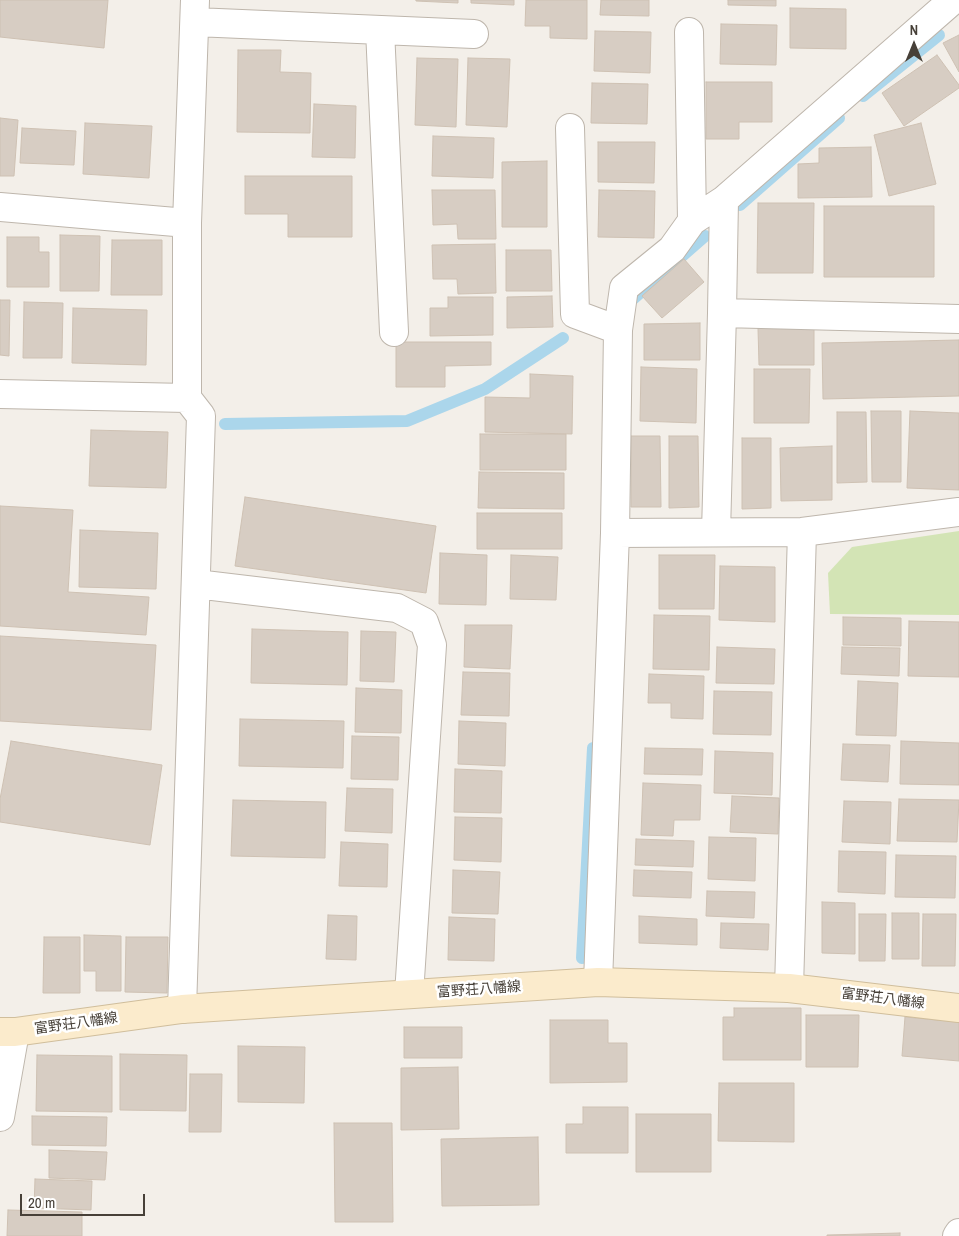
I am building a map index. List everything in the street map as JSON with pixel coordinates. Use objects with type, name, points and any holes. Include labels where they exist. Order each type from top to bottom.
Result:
[{"type":"main road","name":"富野荘八幡線","points":[[7,1032],[182,1009],[598,982],[789,988],[959,1008]]},
{"type":"street","points":[[598,982],[615,533],[618,330],[624,288],[672,249],[692,221],[724,200],[953,0]]},
{"type":"street","points":[[182,1009],[201,416],[187,398],[187,223],[195,11],[380,30],[474,34]]},
{"type":"street","points":[[380,30],[394,332]]},
{"type":"street","points":[[689,32],[692,221]]},
{"type":"street","points":[[570,128],[575,314],[618,330]]},
{"type":"street","points":[[716,532],[724,200]]},
{"type":"street","points":[[0,207],[187,223]]},
{"type":"street","points":[[722,313],[959,319]]},
{"type":"street","points":[[0,394],[187,398]]},
{"type":"street","points":[[615,533],[802,532],[959,512]]},
{"type":"street","points":[[789,988],[802,532]]},
{"type":"street","points":[[196,584],[397,608],[424,622],[432,645],[409,994]]},
{"type":"street","points":[[0,1117],[7,1032]]},
{"type":"street","points":[[957,1236],[959,1232]]},
{"type":"green space","points":[[959,531],[959,615],[830,614],[828,573],[852,547]]},
{"type":"building","points":[[0,0],[108,0],[104,48],[0,37]]},
{"type":"building","points":[[458,0],[458,3],[416,1]]},
{"type":"building","points":[[471,0],[514,0],[514,5],[471,3]]},
{"type":"building","points":[[526,0],[587,0],[587,39],[550,38],[550,26],[525,26]]},
{"type":"building","points":[[601,0],[649,0],[649,16],[600,15]]},
{"type":"building","points":[[728,0],[776,0],[776,6],[728,5]]},
{"type":"building","points":[[790,8],[846,9],[846,49],[790,48]]},
{"type":"building","points":[[721,24],[777,25],[776,65],[720,64]]},
{"type":"building","points":[[595,31],[651,32],[650,73],[594,71]]},
{"type":"building","points":[[959,35],[959,72],[943,43]]},
{"type":"building","points":[[238,50],[281,50],[280,72],[311,73],[310,133],[237,132]]},
{"type":"building","points":[[937,55],[959,85],[959,88],[904,126],[882,93]]},
{"type":"building","points":[[417,58],[458,59],[456,127],[415,125]]},
{"type":"building","points":[[468,58],[510,59],[507,127],[466,125]]},
{"type":"building","points":[[706,82],[772,82],[772,122],[739,122],[739,139],[706,139]]},
{"type":"building","points":[[592,83],[648,84],[647,124],[591,123]]},
{"type":"building","points":[[314,104],[356,106],[355,158],[312,157]]},
{"type":"building","points":[[0,118],[18,120],[14,176],[0,176]]},
{"type":"building","points":[[85,123],[152,126],[149,178],[83,174]]},
{"type":"building","points":[[921,123],[936,184],[889,196],[874,135]]},
{"type":"building","points":[[22,128],[76,131],[74,165],[20,163]]},
{"type":"building","points":[[433,136],[494,138],[493,178],[432,176]]},
{"type":"building","points":[[598,142],[655,142],[654,183],[598,182]]},
{"type":"building","points":[[871,147],[872,197],[798,198],[798,164],[819,163],[819,148]]},
{"type":"building","points":[[547,161],[547,227],[502,227],[502,162]]},
{"type":"building","points":[[245,176],[352,176],[352,237],[288,237],[288,214],[245,214]]},
{"type":"building","points":[[432,190],[495,190],[496,239],[458,239],[457,224],[433,225]]},
{"type":"building","points":[[599,190],[655,191],[654,238],[598,237]]},
{"type":"building","points":[[758,203],[814,203],[813,273],[757,273]]},
{"type":"building","points":[[824,206],[934,206],[934,277],[824,277]]},
{"type":"building","points":[[60,235],[100,236],[99,291],[60,291]]},
{"type":"building","points":[[7,237],[39,237],[39,252],[49,252],[49,287],[7,287]]},
{"type":"building","points":[[112,240],[162,240],[162,295],[111,295]]},
{"type":"building","points":[[495,244],[496,293],[458,294],[457,279],[433,279],[432,245]]},
{"type":"building","points":[[506,250],[551,250],[552,291],[506,291]]},
{"type":"building","points":[[684,259],[704,282],[662,318],[642,296]]},
{"type":"building","points":[[552,296],[553,327],[507,328],[507,297]]},
{"type":"building","points":[[448,297],[493,297],[493,335],[430,336],[430,308],[448,308]]},
{"type":"building","points":[[0,300],[10,300],[9,356],[0,355]]},
{"type":"building","points":[[24,302],[63,303],[62,358],[23,358]]},
{"type":"building","points":[[73,308],[147,310],[146,365],[72,363]]},
{"type":"building","points":[[700,323],[700,360],[644,360],[644,324]]},
{"type":"building","points":[[758,328],[814,328],[814,365],[759,365]]},
{"type":"building","points":[[959,340],[959,396],[823,399],[822,343]]},
{"type":"building","points":[[396,342],[491,342],[491,365],[445,366],[445,387],[396,387]]},
{"type":"building","points":[[641,367],[697,369],[696,423],[640,421]]},
{"type":"building","points":[[754,369],[810,369],[809,423],[754,423]]},
{"type":"building","points":[[530,374],[573,376],[572,434],[485,432],[485,397],[530,398]]},
{"type":"building","points":[[871,411],[901,411],[901,482],[872,482]]},
{"type":"building","points":[[910,411],[959,413],[959,490],[907,488]]},
{"type":"building","points":[[837,412],[866,412],[867,482],[837,483]]},
{"type":"building","points":[[91,430],[168,432],[166,488],[89,486]]},
{"type":"building","points":[[480,434],[566,434],[566,470],[480,470]]},
{"type":"building","points":[[631,436],[660,436],[661,507],[631,507]]},
{"type":"building","points":[[669,436],[698,436],[699,507],[669,508]]},
{"type":"building","points":[[742,438],[771,438],[771,508],[742,509]]},
{"type":"building","points":[[832,446],[832,500],[781,501],[780,448]]},
{"type":"building","points":[[479,472],[564,473],[564,509],[478,508]]},
{"type":"building","points":[[245,497],[436,526],[426,593],[235,566]]},
{"type":"building","points":[[0,506],[73,510],[68,592],[149,597],[146,635],[0,626]]},
{"type":"building","points":[[477,513],[562,513],[562,549],[477,549]]},
{"type":"building","points":[[80,530],[158,533],[156,589],[79,587]]},
{"type":"building","points":[[440,553],[487,555],[486,605],[439,604]]},
{"type":"building","points":[[511,555],[558,557],[556,600],[510,599]]},
{"type":"building","points":[[659,555],[715,555],[714,609],[659,609]]},
{"type":"building","points":[[720,566],[775,567],[775,622],[719,620]]},
{"type":"building","points":[[654,615],[710,616],[709,670],[653,669]]},
{"type":"building","points":[[843,617],[901,618],[901,646],[843,645]]},
{"type":"building","points":[[909,621],[959,622],[959,677],[908,676]]},
{"type":"building","points":[[465,625],[512,625],[510,669],[464,667]]},
{"type":"building","points":[[252,629],[348,632],[347,685],[251,683]]},
{"type":"building","points":[[361,631],[396,632],[394,682],[360,681]]},
{"type":"building","points":[[0,636],[156,645],[151,730],[0,721]]},
{"type":"building","points":[[717,647],[775,649],[774,684],[716,683]]},
{"type":"building","points":[[842,647],[900,648],[899,676],[841,674]]},
{"type":"building","points":[[463,672],[510,673],[509,716],[461,715]]},
{"type":"building","points":[[649,674],[704,676],[703,719],[671,718],[671,703],[648,703]]},
{"type":"building","points":[[858,681],[898,683],[896,736],[856,735]]},
{"type":"building","points":[[356,688],[402,690],[401,733],[355,732]]},
{"type":"building","points":[[714,691],[772,692],[771,735],[713,734]]},
{"type":"building","points":[[240,719],[344,721],[343,768],[239,766]]},
{"type":"building","points":[[459,721],[506,723],[505,766],[458,764]]},
{"type":"building","points":[[352,736],[399,737],[398,780],[351,779]]},
{"type":"building","points":[[11,741],[162,765],[150,845],[0,822],[0,799]]},
{"type":"building","points":[[901,741],[959,743],[959,785],[900,784]]},
{"type":"building","points":[[843,744],[890,745],[888,782],[841,780]]},
{"type":"building","points":[[645,748],[703,749],[702,775],[644,774]]},
{"type":"building","points":[[715,751],[773,753],[772,795],[714,793]]},
{"type":"building","points":[[455,769],[502,771],[501,813],[454,812]]},
{"type":"building","points":[[643,783],[701,785],[700,820],[674,820],[673,836],[641,835]]},
{"type":"building","points":[[347,788],[393,789],[392,833],[345,831]]},
{"type":"building","points":[[732,796],[779,798],[778,834],[730,832]]},
{"type":"building","points":[[899,799],[959,800],[957,842],[897,841]]},
{"type":"building","points":[[233,800],[326,802],[325,858],[231,856]]},
{"type":"building","points":[[844,801],[891,802],[890,844],[842,842]]},
{"type":"building","points":[[455,817],[502,818],[501,862],[454,860]]},
{"type":"building","points":[[709,837],[756,838],[755,881],[708,879]]},
{"type":"building","points":[[636,839],[694,841],[693,867],[635,865]]},
{"type":"building","points":[[341,842],[388,844],[387,887],[339,886]]},
{"type":"building","points":[[839,851],[886,852],[885,894],[838,892]]},
{"type":"building","points":[[896,855],[956,856],[955,898],[895,897]]},
{"type":"building","points":[[453,870],[500,872],[498,914],[452,913]]},
{"type":"building","points":[[634,870],[692,872],[691,898],[633,896]]},
{"type":"building","points":[[707,891],[755,892],[754,918],[706,916]]},
{"type":"building","points":[[822,902],[855,903],[855,954],[822,953]]},
{"type":"building","points":[[892,913],[919,913],[919,959],[892,959]]},
{"type":"building","points":[[859,914],[886,914],[885,961],[859,961]]},
{"type":"building","points":[[923,914],[956,914],[955,966],[922,966]]},
{"type":"building","points":[[328,915],[357,916],[356,960],[326,959]]},
{"type":"building","points":[[639,916],[697,919],[697,945],[639,943]]},
{"type":"building","points":[[449,917],[495,919],[494,961],[448,960]]},
{"type":"building","points":[[721,923],[769,924],[768,950],[720,948]]},
{"type":"building","points":[[84,935],[121,936],[121,991],[96,991],[96,971],[84,971]]},
{"type":"building","points":[[44,937],[80,937],[80,993],[43,993]]},
{"type":"building","points":[[126,937],[168,937],[167,993],[125,992]]},
{"type":"building","points":[[734,1008],[801,1008],[801,1060],[723,1060],[723,1017],[734,1017]]},
{"type":"building","points":[[806,1015],[859,1015],[858,1067],[806,1067]]},
{"type":"building","points":[[905,1017],[959,1022],[959,1061],[902,1056]]},
{"type":"building","points":[[550,1020],[608,1020],[608,1043],[627,1043],[627,1082],[550,1083]]},
{"type":"building","points":[[404,1027],[462,1027],[462,1058],[404,1058]]},
{"type":"building","points":[[238,1046],[305,1047],[304,1103],[238,1102]]},
{"type":"building","points":[[120,1054],[187,1055],[186,1111],[120,1110]]},
{"type":"building","points":[[37,1055],[112,1056],[112,1112],[36,1111]]},
{"type":"building","points":[[458,1067],[459,1129],[401,1130],[401,1068]]},
{"type":"building","points":[[190,1074],[222,1074],[221,1132],[189,1132]]},
{"type":"building","points":[[719,1083],[794,1083],[794,1142],[718,1141]]},
{"type":"building","points":[[583,1107],[628,1107],[628,1153],[566,1153],[566,1124],[583,1124]]},
{"type":"building","points":[[636,1114],[711,1114],[711,1172],[636,1172]]},
{"type":"building","points":[[32,1116],[107,1117],[106,1146],[32,1145]]},
{"type":"building","points":[[334,1123],[392,1123],[393,1222],[335,1222]]},
{"type":"building","points":[[538,1137],[539,1205],[442,1206],[441,1139]]},
{"type":"building","points":[[49,1150],[107,1152],[105,1180],[49,1178]]},
{"type":"building","points":[[35,1179],[92,1181],[91,1210],[34,1208]]},
{"type":"building","points":[[8,1210],[82,1212],[82,1236],[7,1236]]},
{"type":"building","points":[[900,1233],[900,1236],[827,1236],[827,1235]]},
{"type":"waterway","points":[[863,96],[939,35]]},
{"type":"waterway","points":[[740,205],[839,118]]},
{"type":"waterway","points":[[633,299],[705,236]]},
{"type":"waterway","points":[[225,424],[407,421],[485,389],[563,338]]},
{"type":"waterway","points":[[582,958],[593,748]]}]
